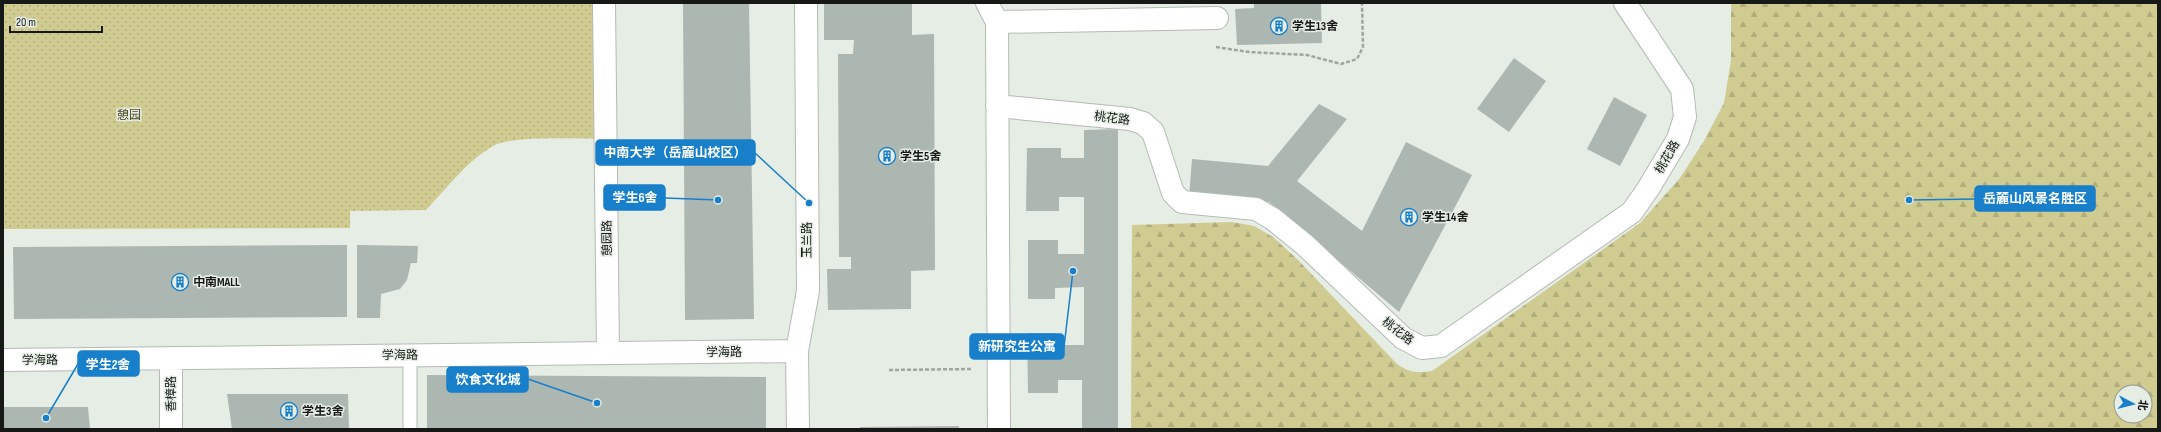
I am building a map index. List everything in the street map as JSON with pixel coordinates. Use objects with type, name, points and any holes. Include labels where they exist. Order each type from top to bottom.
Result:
[{"type":"street","name":"憩园路","points":[[604,3],[608,352]]},
{"type":"street","name":"玉兰路","points":[[798,429],[797,351],[808,291],[806,3]]},
{"type":"street","name":"桃花路","points":[[997,106],[1130,119],[1143,123],[1153,132],[1173,193],[1182,202],[1256,209],[1273,219],[1305,245],[1403,338],[1422,348],[1441,346],[1632,212],[1648,190],[1678,139],[1684,117],[1682,89],[1625,3]]},
{"type":"street","points":[[999,429],[997,106],[992,12],[1187,19],[1217,18]]},
{"type":"street","name":"学海路","points":[[3,360],[797,351]]},
{"type":"street","name":"香樟路","points":[[171,358],[171,429]]},
{"type":"lane","points":[[410,355],[410,429]]},
{"type":"path","points":[[1187,19],[1213,46],[1249,52],[1307,56],[1341,64],[1357,59],[1363,47],[1362,3]]},
{"type":"path","points":[[889,370],[999,369]]},
{"type":"green space","name":"憩园","points":[[3,3],[604,3],[605,139],[530,139],[515,140],[493,146],[475,159],[458,175],[426,210],[350,211],[350,228],[3,229]]},
{"type":"green space","points":[[1731,3],[2158,3],[2158,429],[1131,429],[1132,225],[1232,222],[1254,226],[1273,237],[1297,259],[1397,364],[1414,372],[1432,371],[1640,223],[1680,178],[1704,141],[1724,103],[1731,60]]},
{"type":"building","points":[[683,3],[749,3],[754,319],[685,320]]},
{"type":"building","name":"学生5舍","points":[[824,3],[912,3],[912,35],[934,34],[935,270],[911,271],[911,309],[828,310],[827,269],[851,269],[851,257],[839,257],[838,54],[853,54],[854,40],[824,40]]},
{"type":"building","name":"学生13舍","points":[[1254,3],[1321,3],[1322,43],[1237,45],[1235,9],[1254,8]]},
{"type":"building","points":[[1514,58],[1546,81],[1509,132],[1477,109]]},
{"type":"building","points":[[1614,97],[1647,115],[1620,166],[1587,149]]},
{"type":"building","name":"学生14舍","points":[[1319,104],[1347,119],[1297,181],[1362,231],[1406,142],[1472,175],[1399,312],[1269,202],[1189,197],[1192,159],[1268,166]]},
{"type":"building","points":[[1118,129],[1118,429],[1082,429],[1082,380],[1058,380],[1058,393],[1028,393],[1027,333],[1056,333],[1056,345],[1084,345],[1084,287],[1055,288],[1055,299],[1028,299],[1028,240],[1058,240],[1058,254],[1084,254],[1084,197],[1059,197],[1059,211],[1026,211],[1027,148],[1061,148],[1061,158],[1084,158],[1084,130]]},
{"type":"building","name":"中南MALL","points":[[347,245],[347,317],[14,319],[13,247]]},
{"type":"building","points":[[357,245],[418,246],[417,263],[411,263],[407,280],[400,289],[381,294],[380,318],[357,318]]},
{"type":"building","points":[[427,375],[766,377],[766,429],[427,429]]},
{"type":"building","name":"学生3舍","points":[[227,394],[348,394],[349,429],[232,429]]},
{"type":"building","points":[[3,407],[88,407],[90,429],[3,429]]},
{"type":"building","points":[[959,426],[959,429],[860,429],[860,427]]},
{"type":"place","name":"学生13舍","points":[[1279,26]]},
{"type":"place","name":"学生5舍","points":[[887,156]]},
{"type":"place","name":"学生6舍","points":[[718,200]]},
{"type":"place","name":"岳麓山风景名胜区","points":[[1909,200]]},
{"type":"place","name":"中南大学（岳麓山校区）","points":[[809,203]]},
{"type":"place","name":"学生14舍","points":[[1409,217]]},
{"type":"place","name":"新研究生公寓","points":[[1073,271]]},
{"type":"place","name":"中南MALL","points":[[180,282]]},
{"type":"place","name":"饮食文化城","points":[[597,403]]},
{"type":"place","name":"学生3舍","points":[[289,411]]},
{"type":"place","name":"学生2舍","points":[[46,418]]}]
